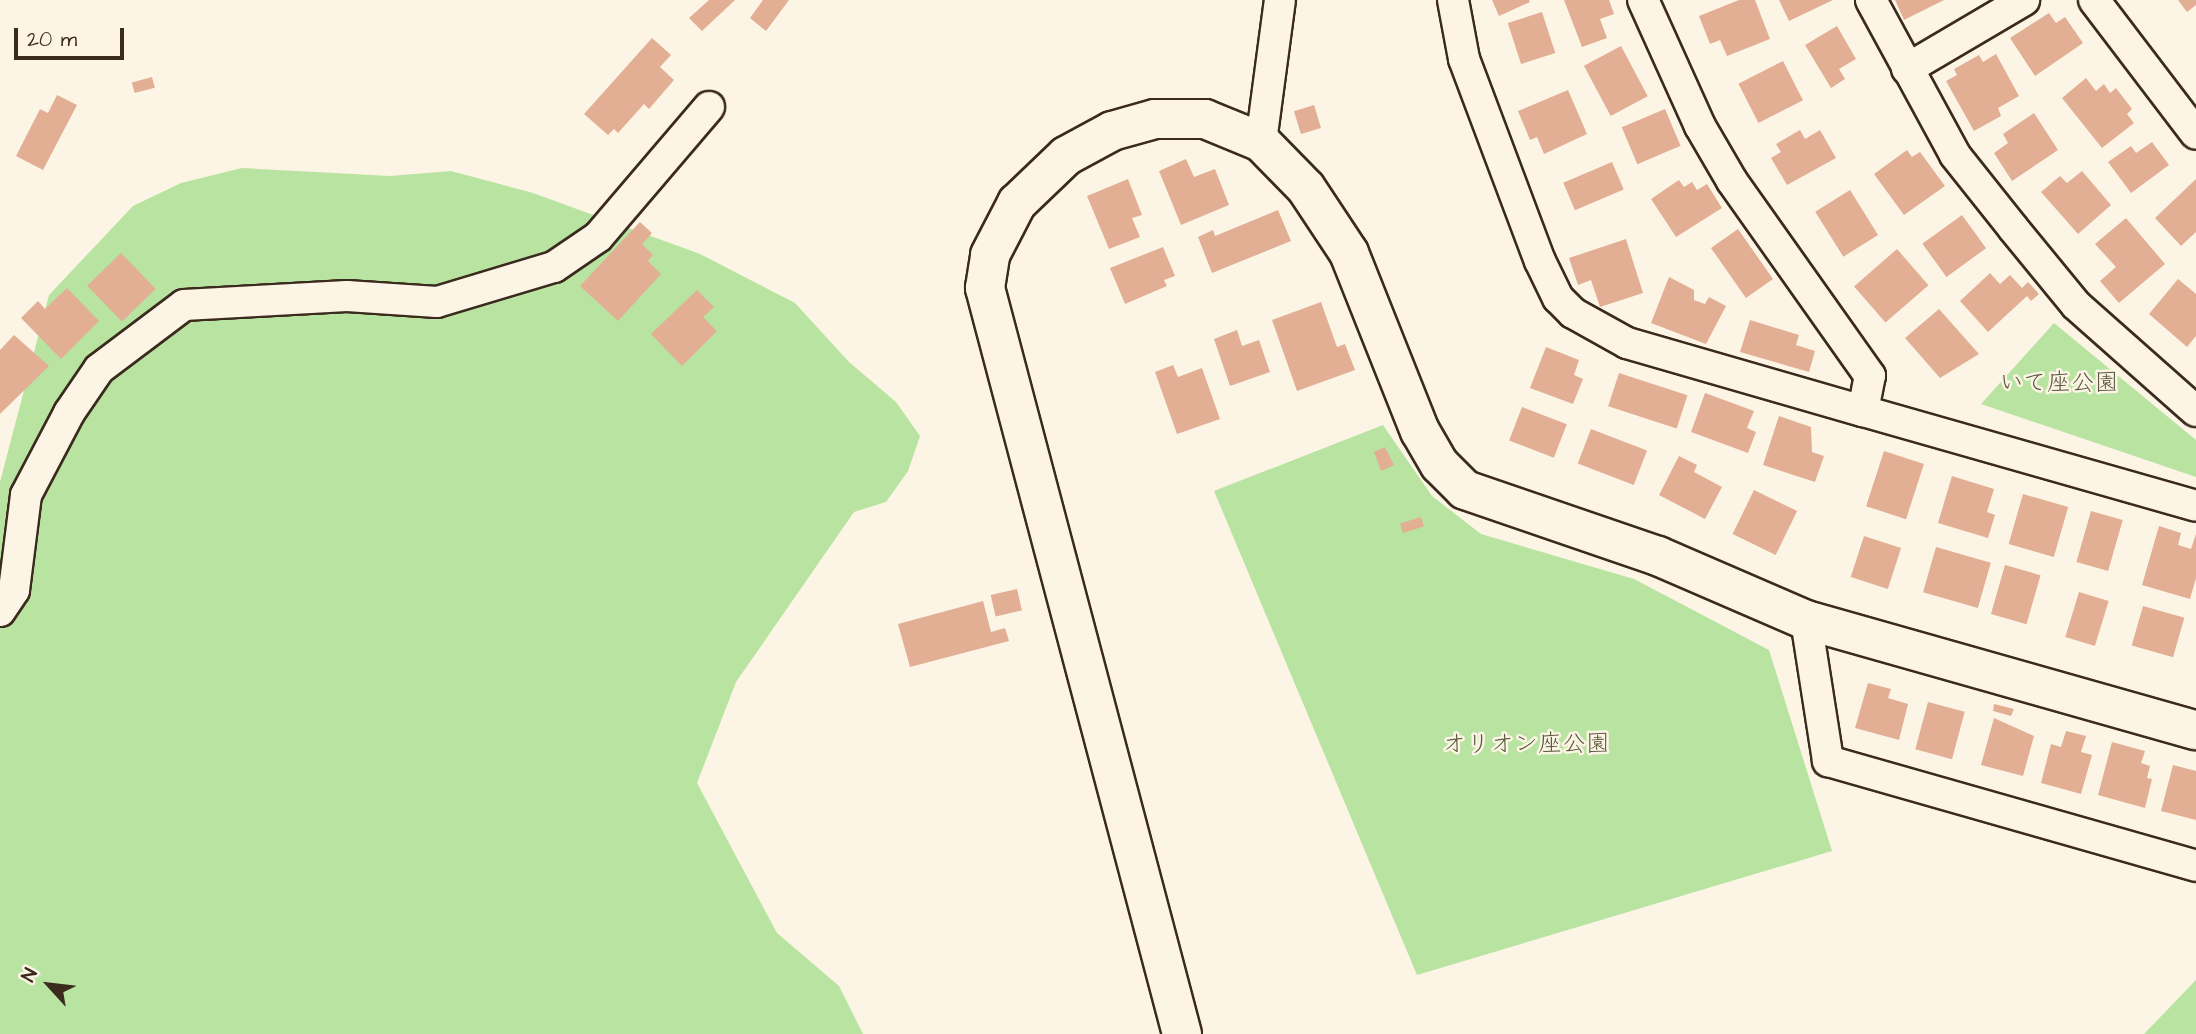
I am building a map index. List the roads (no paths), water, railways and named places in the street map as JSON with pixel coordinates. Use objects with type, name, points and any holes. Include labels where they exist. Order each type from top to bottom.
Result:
[{"type":"street","points":[[1261,142],[1280,0]]},
{"type":"street","points":[[1453,0],[1464,59],[1536,249],[1558,298],[1573,313],[1627,343],[2196,506]]},
{"type":"street","points":[[1643,0],[1700,126],[1732,181],[1870,376],[1863,411]]},
{"type":"street","points":[[1871,0],[1955,155],[2077,305],[2196,411]]},
{"type":"street","points":[[1907,69],[2024,0]]},
{"type":"street","points":[[2094,0],[2196,134]]},
{"type":"street","points":[[0,611],[14,590],[26,495],[69,414],[99,369],[184,305],[347,296],[437,302],[554,267],[598,237],[709,107]]},
{"type":"street","points":[[1182,1034],[985,288],[990,255],[1017,204],[1066,156],[1112,131],[1155,119],[1205,120],[1261,142],[1306,188],[1349,253],[1420,431],[1440,465],[1465,490],[1658,556],[1806,620],[2196,730]]},
{"type":"street","points":[[1806,620],[1828,761],[2196,866]]},
{"type":"park label","name":"いて座公園","points":[[2059,384]]},
{"type":"park label","name":"オリオン座公園","points":[[1526,745]]}]
